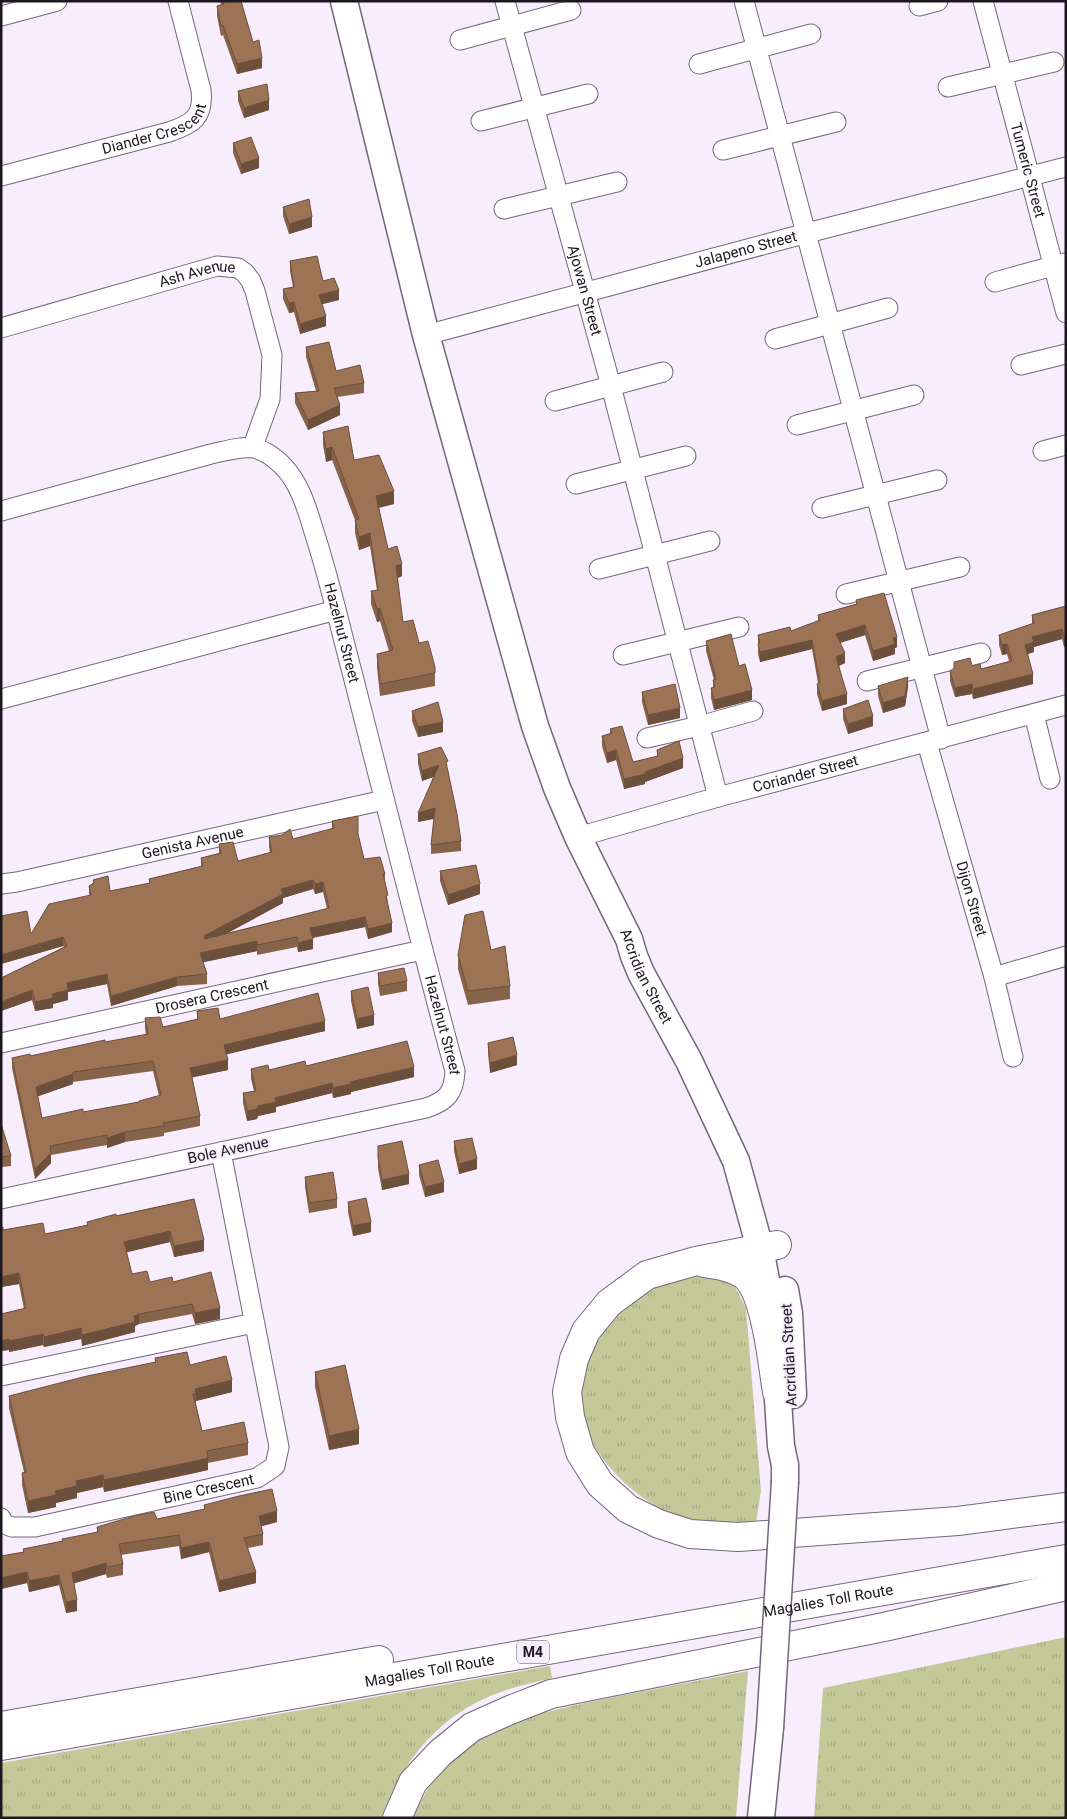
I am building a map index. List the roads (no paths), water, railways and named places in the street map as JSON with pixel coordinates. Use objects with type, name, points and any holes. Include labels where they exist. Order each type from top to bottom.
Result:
[{"type":"highway","points":[[769,1247],[696,1261],[647,1275],[609,1303],[586,1331],[574,1358],[567,1392],[570,1417],[580,1452],[600,1484],[628,1509],[659,1524],[690,1534],[738,1537],[958,1521],[1066,1507]]},
{"type":"highway","points":[[696,1261],[729,1268],[744,1275],[755,1288],[762,1304],[777,1392]]},
{"type":"highway","name":"Magalies Toll Route","points":[[1,1726],[1066,1542]]},
{"type":"highway","name":"Magalies Toll Route","points":[[1,1746],[1066,1559]]},
{"type":"highway","points":[[397,1818],[413,1782],[440,1753],[472,1727],[552,1694],[884,1627],[1066,1586]]},
{"type":"street","points":[[1,16],[57,1]]},
{"type":"street","name":"Diander Crescent","points":[[1,176],[169,132],[186,126],[195,118],[200,112],[202,102],[201,90],[178,1]]},
{"type":"street","name":"Arcridian Street","points":[[344,1],[426,335],[535,726],[557,788],[578,837],[629,939],[642,973],[690,1061],[736,1161],[769,1247],[789,1313],[793,1422],[790,1455],[785,1473]]},
{"type":"street","name":"Ajowan Street","points":[[505,1],[611,386],[718,797]]},
{"type":"street","name":"Dijon Street","points":[[744,1],[922,667],[934,741],[1013,1057]]},
{"type":"street","points":[[919,6],[938,1]]},
{"type":"street","name":"Tumeric Street","points":[[983,1],[1030,176],[1060,264],[1066,313]]},
{"type":"street","points":[[460,40],[571,10]]},
{"type":"street","points":[[699,64],[811,34]]},
{"type":"street","points":[[948,87],[1054,62]]},
{"type":"street","points":[[482,121],[588,94]]},
{"type":"street","points":[[723,150],[836,122]]},
{"type":"street","name":"Jalapeno Street","points":[[426,335],[1066,166]]},
{"type":"street","points":[[504,209],[617,182]]},
{"type":"street","points":[[995,282],[1060,264]]},
{"type":"street","name":"Ash Avenue","points":[[1,328],[216,266],[238,268],[245,273],[255,291],[272,355],[270,399],[253,446]]},
{"type":"street","points":[[775,339],[888,308]]},
{"type":"street","points":[[1021,366],[1066,354]]},
{"type":"street","points":[[555,401],[663,372]]},
{"type":"street","points":[[797,425],[914,395]]},
{"type":"street","points":[[1043,451],[1066,445]]},
{"type":"street","points":[[1,512],[211,454],[253,446]]},
{"type":"street","name":"Hazelnut Street","points":[[253,446],[272,457],[284,467],[305,501],[324,564],[422,950],[455,1071],[451,1092]]},
{"type":"street","points":[[576,484],[686,456]]},
{"type":"street","points":[[822,508],[938,480]]},
{"type":"street","points":[[599,569],[710,541]]},
{"type":"street","points":[[846,594],[960,567]]},
{"type":"street","points":[[1,698],[336,610]]},
{"type":"street","points":[[623,655],[739,627]]},
{"type":"street","points":[[867,681],[981,653]]},
{"type":"street","name":"Coriander Street","points":[[578,837],[718,797],[1066,705]]},
{"type":"street","points":[[647,738],[753,711]]},
{"type":"street","points":[[1034,714],[1050,779]]},
{"type":"street","name":"Genista Avenue","points":[[1,884],[384,800]]},
{"type":"street","name":"Drosera Crescent","points":[[1,1043],[422,950]]},
{"type":"street","points":[[994,977],[1066,956]]},
{"type":"street","name":"Bole Avenue","points":[[1,1199],[426,1108],[441,1103],[451,1092]]},
{"type":"street","name":"Bine Crescent","points":[[1,1518],[4,1524],[12,1527],[35,1527],[257,1478],[274,1466],[279,1447],[221,1152]]},
{"type":"street","name":"Arcridian Street","points":[[761,1818],[770,1728],[785,1473],[777,1392],[769,1247]]},
{"type":"street","points":[[1,1376],[254,1323]]}]
